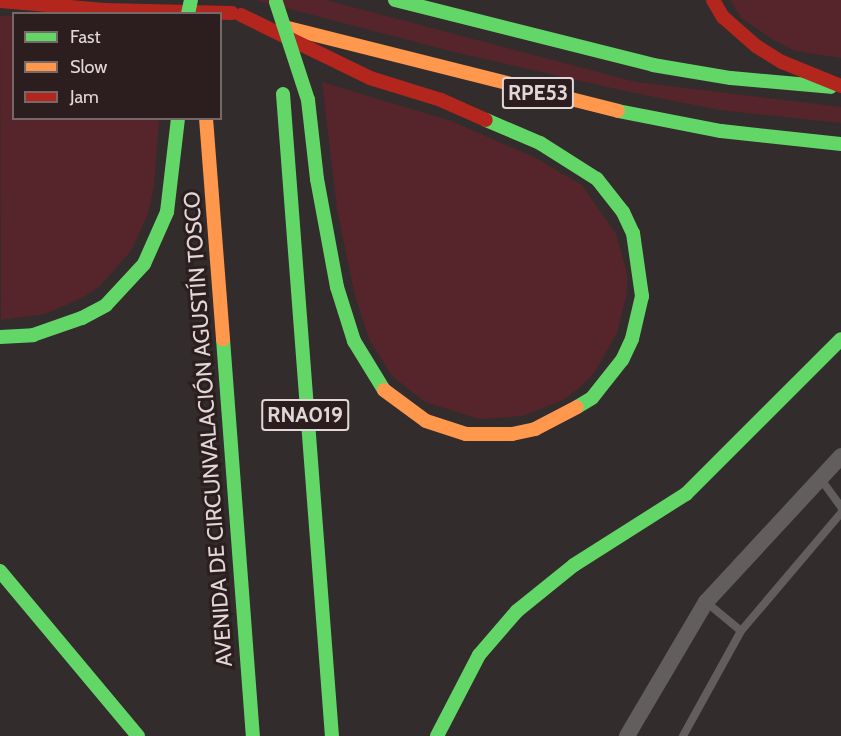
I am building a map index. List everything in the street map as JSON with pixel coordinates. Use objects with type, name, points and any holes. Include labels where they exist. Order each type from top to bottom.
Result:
[{"type":"main road","name":"RPE53","points":[[185,0],[604,108],[721,131],[841,144]]},
{"type":"main road","name":"RPE53","points":[[395,0],[653,65],[731,78],[841,87]]},
{"type":"main road","points":[[713,0],[723,17],[756,46],[782,62],[841,87]]},
{"type":"main road","points":[[0,1],[105,10],[171,12]]},
{"type":"main road","points":[[222,14],[237,14],[370,78],[441,100],[540,143],[597,179],[624,212],[633,233],[639,254],[642,296],[632,339],[622,360],[592,398],[556,421],[535,429],[512,434],[466,434],[426,421],[394,400],[377,383],[354,341],[337,287],[317,179],[308,100],[276,1]]},
{"type":"main road","name":"RNA019","points":[[276,1],[332,736]]},
{"type":"main road","points":[[0,337],[33,335],[82,318],[106,305],[138,271],[158,239],[167,212],[178,120]]},
{"type":"main road","name":"AVENIDA DE CIRCUNVALACIÓN AGUSTÍN TOSCO","points":[[206,120],[252,736]]},
{"type":"main road","points":[[437,736],[479,655],[517,611],[574,565],[686,494],[841,339]]},
{"type":"main road","points":[[0,571],[138,736]]},
{"type":"street","points":[[628,735],[706,602],[819,477],[841,456]]},
{"type":"lane","points":[[819,477],[841,507]]},
{"type":"lane","points":[[683,736],[741,631],[841,513]]},
{"type":"lane","points":[[706,602],[741,631]]},
{"type":"shaded area","points":[[255,0],[326,0],[636,82],[841,107],[841,123],[719,110],[625,91],[458,53]]},
{"type":"shaded area","points":[[730,0],[841,0],[841,58],[795,51],[772,39],[741,18]]},
{"type":"shaded area","points":[[0,16],[12,16],[12,120],[159,120],[154,186],[148,214],[131,251],[99,287],[82,298],[45,314],[1,320]]},
{"type":"shaded area","points":[[322,82],[451,121],[536,158],[582,185],[616,234],[627,273],[627,293],[617,333],[594,373],[579,388],[563,400],[523,416],[479,419],[425,402],[392,376],[369,339],[354,292],[337,209]]},
{"type":"traffic: fast","points":[[188,12],[191,0]]},
{"type":"traffic: fast","points":[[395,0],[653,65],[731,78],[831,87]]},
{"type":"traffic: fast","points":[[276,2],[308,100]]},
{"type":"traffic: fast","points":[[283,94],[332,736]]},
{"type":"traffic: fast","points":[[308,100],[317,179],[337,287],[354,341],[384,390]]},
{"type":"traffic: fast","points":[[618,111],[721,131],[841,144]]},
{"type":"traffic: fast","points":[[0,337],[33,335],[82,318],[106,305],[144,264],[167,212],[178,120]]},
{"type":"traffic: fast","points":[[486,120],[540,143],[597,179],[623,212],[633,233],[642,296],[632,339],[622,360],[592,398],[577,407]]},
{"type":"traffic: fast","points":[[223,339],[253,736]]},
{"type":"traffic: fast","points":[[437,736],[479,655],[517,611],[574,565],[686,494],[841,339]]},
{"type":"traffic: fast","points":[[0,571],[138,736]]},
{"type":"traffic: slow","points":[[288,28],[618,111]]},
{"type":"traffic: slow","points":[[206,120],[223,339]]},
{"type":"traffic: slow","points":[[384,390],[426,421],[466,434],[512,434],[535,429],[577,407]]},
{"type":"traffic: jam","points":[[713,0],[723,17],[756,46],[782,62],[841,86]]},
{"type":"traffic: jam","points":[[0,1],[105,10],[190,12]]},
{"type":"traffic: jam","points":[[222,13],[232,13]]},
{"type":"traffic: jam","points":[[241,15],[370,78],[441,100],[486,120]]}]
